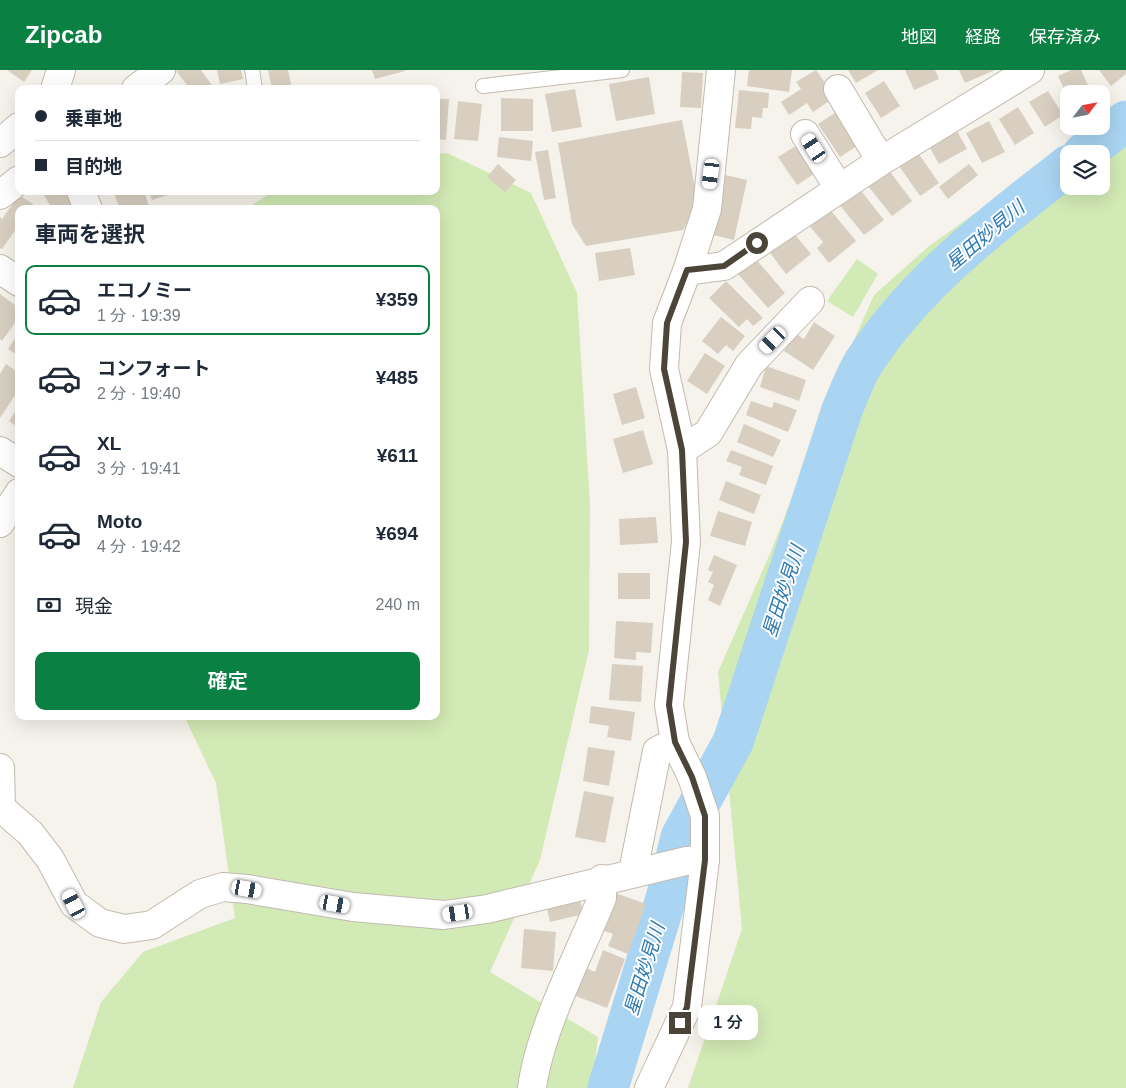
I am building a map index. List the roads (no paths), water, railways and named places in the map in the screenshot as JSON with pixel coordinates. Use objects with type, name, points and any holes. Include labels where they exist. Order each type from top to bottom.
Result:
[{"type":"street","points":[[57,85],[61,70]]},
{"type":"street","points":[[141,85],[161,70]]},
{"type":"street","points":[[649,1088],[687,1007],[696,861],[705,816],[692,777],[675,742],[669,705],[686,542],[682,450],[664,369],[667,323],[707,209],[721,70]]},
{"type":"street","points":[[687,270],[724,266],[881,161],[1030,70]]},
{"type":"street","points":[[838,89],[881,161]]},
{"type":"street","points":[[0,144],[15,130]]},
{"type":"street","points":[[805,134],[840,188]]},
{"type":"street","points":[[0,195],[15,183]]},
{"type":"street","points":[[0,270],[15,279]]},
{"type":"street","points":[[682,450],[708,433],[749,365],[810,301]]},
{"type":"street","points":[[0,451],[15,460]]},
{"type":"street","points":[[0,523],[15,499]]},
{"type":"street","points":[[644,870],[658,751],[675,742]]},
{"type":"street","points":[[0,768],[1,807],[30,833],[50,859],[74,904],[100,923],[124,930],[152,925],[200,894],[223,887],[247,889],[352,907],[444,915],[487,909],[602,879],[696,861]]},
{"type":"street","points":[[532,1088],[534,1074],[553,1015],[602,898],[602,879]]},
{"type":"lane","points":[[252,70],[255,85]]},
{"type":"lane","points":[[483,86],[524,76],[622,70]]},
{"type":"waterway","name":"星田妙見川","points":[[1095,145],[1126,121]]},
{"type":"waterway","name":"星田妙見川","points":[[608,1088],[667,895],[681,837],[733,742],[842,410],[858,373],[885,333],[932,280],[985,232],[1060,172]]}]
